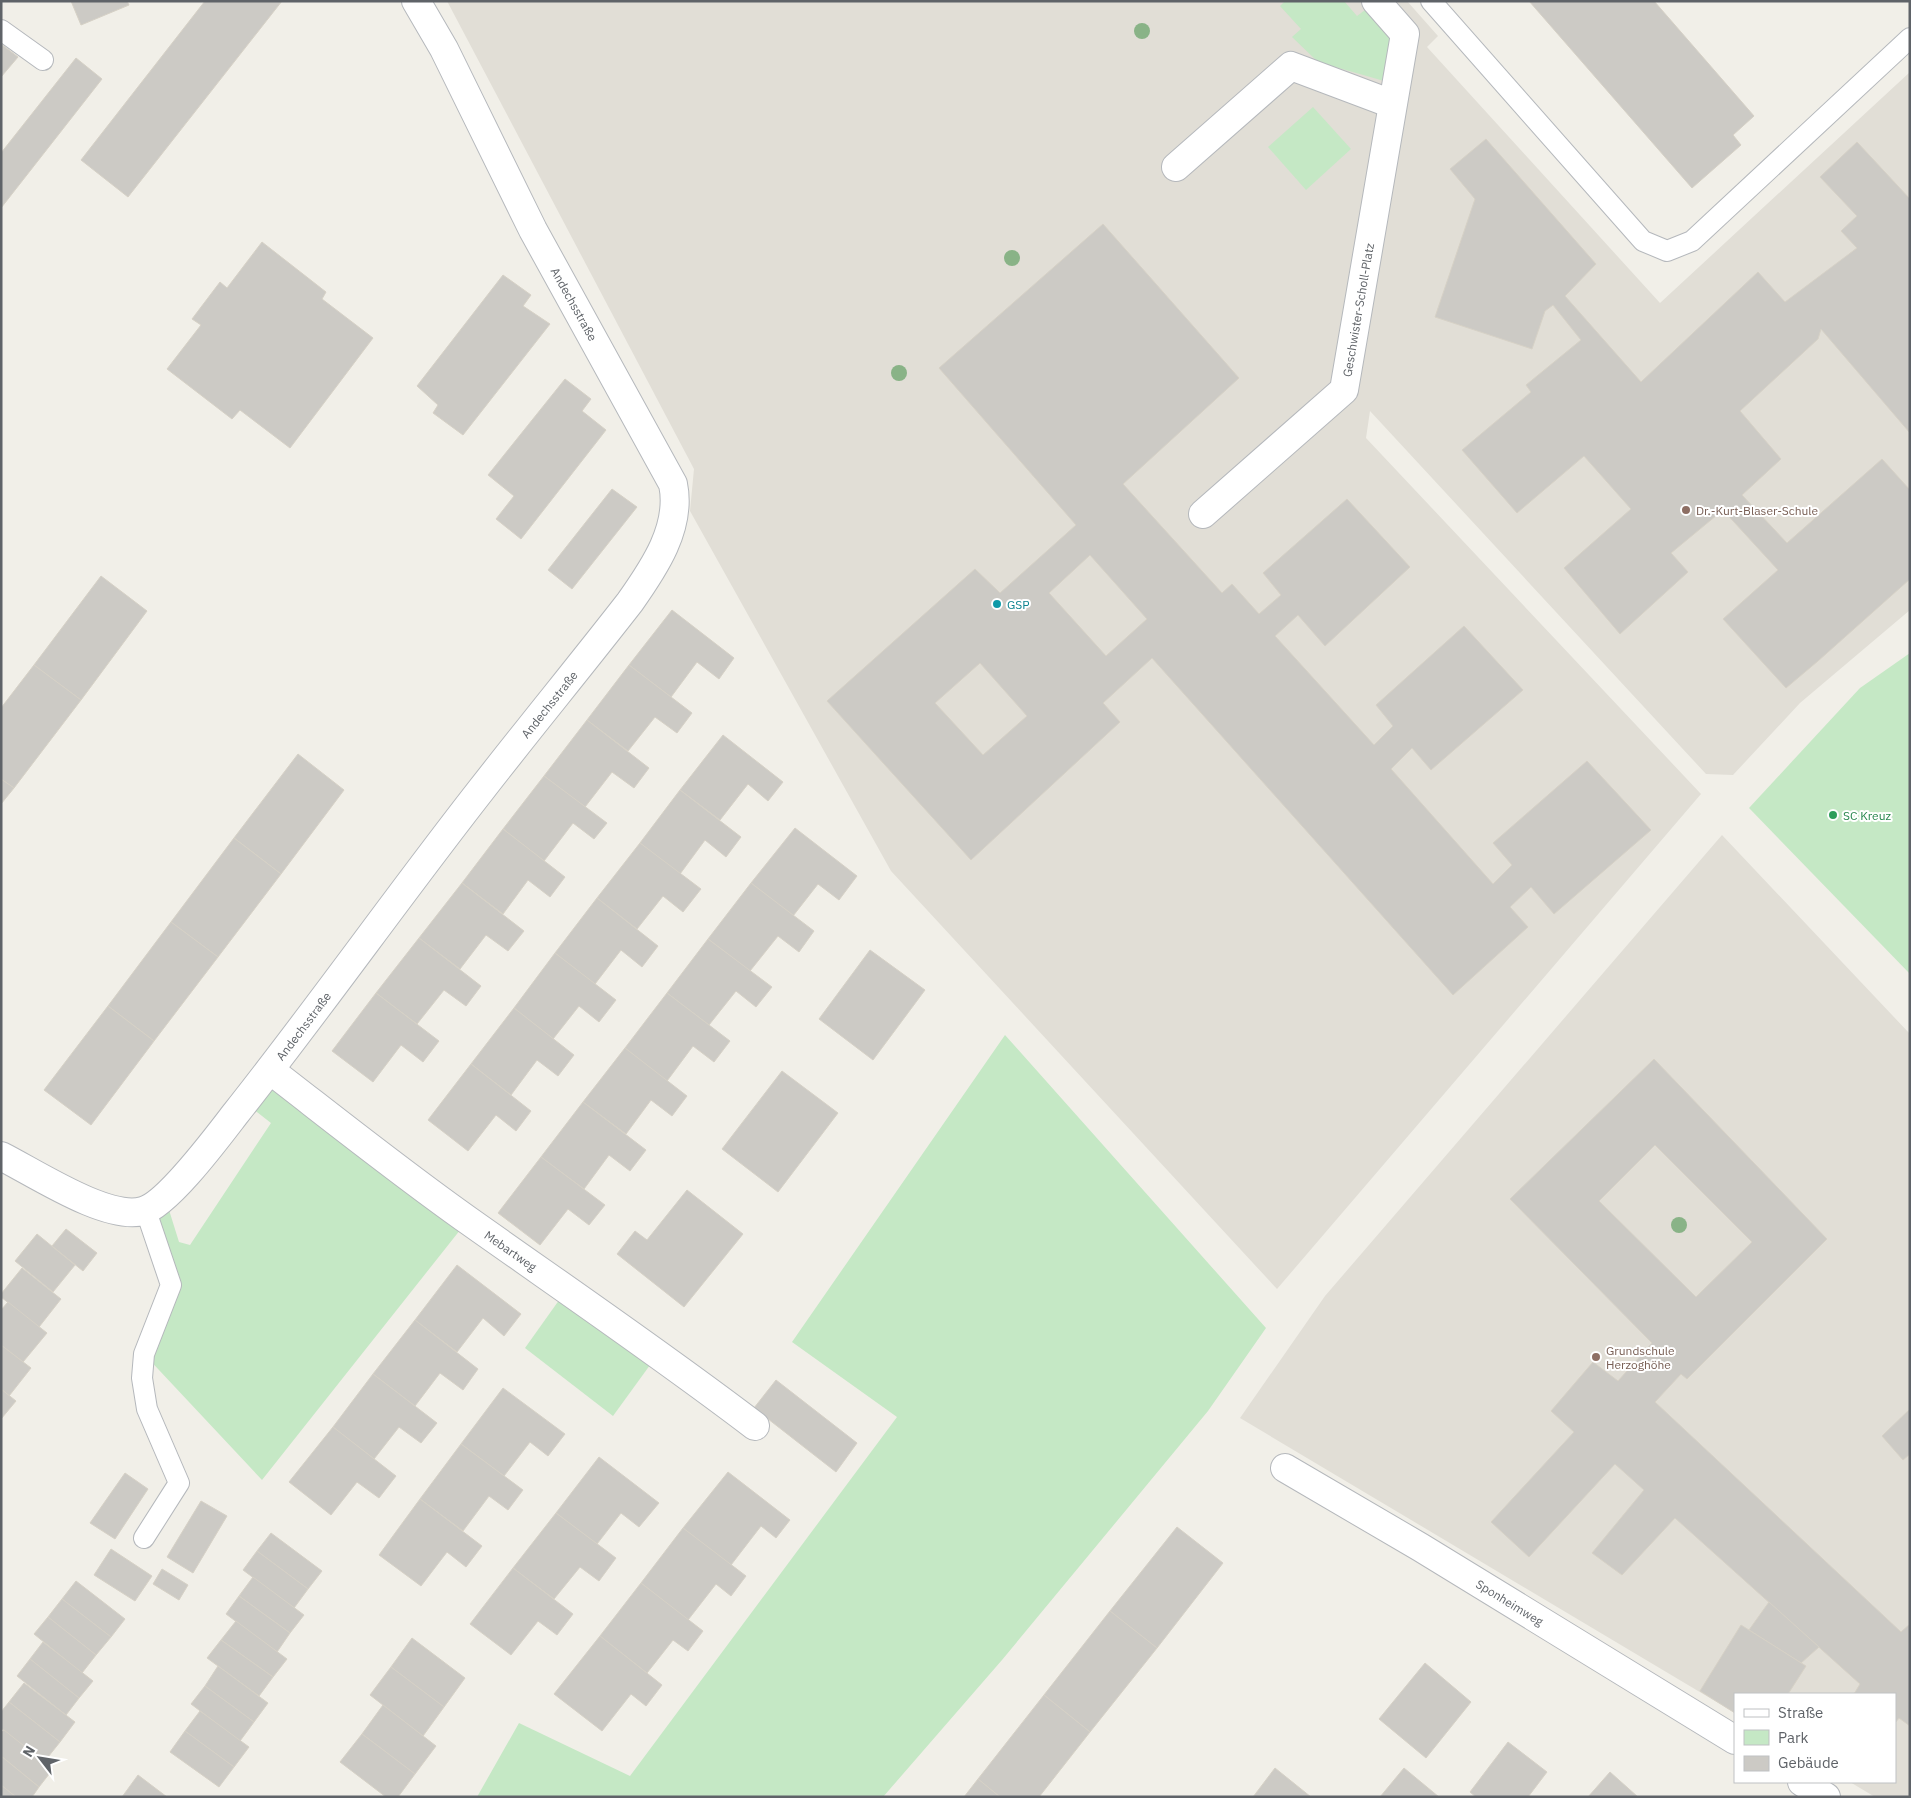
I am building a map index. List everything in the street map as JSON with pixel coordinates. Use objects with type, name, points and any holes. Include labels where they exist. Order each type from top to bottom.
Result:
[{"type":"street","name":"Andechsstraße","points":[[146,1211],[165,1197],[200,1158],[270,1070],[480,790],[630,602],[651,572],[663,547],[674,514],[676,498],[673,484],[666,470],[533,230],[444,49],[416,1]]},
{"type":"street","name":"Geschwister-Scholl-Platz","points":[[1204,514],[1344,390],[1405,34],[1376,1]]},
{"type":"street","points":[[1176,167],[1292,66],[1392,104]]},
{"type":"street","name":"Mebartweg","points":[[270,1070],[468,1220],[651,1349],[755,1426]]},
{"type":"street","points":[[1,1156],[110,1210],[146,1211]]},
{"type":"street","name":"Sponheimweg","points":[[1285,1468],[1420,1547],[1734,1739]]},
{"type":"street","points":[[1804,1783],[1826,1797]]},
{"type":"lane","points":[[1436,7],[1643,242],[1667,251],[1692,241],[1910,38]]},
{"type":"lane","points":[[1,30],[43,60]]},
{"type":"lane","points":[[144,1538],[179,1483],[147,1409],[142,1378],[144,1354],[171,1285],[146,1211]]},
{"type":"shaded area","points":[[447,1],[1407,1],[1438,36],[1427,47],[1660,303],[1910,72],[1910,610],[1800,703],[1733,775],[1706,774],[1370,411],[1366,438],[1701,794],[1277,1289],[891,871],[690,511],[694,469]]},
{"type":"shaded area","name":"Grundschule Herzoghöhe","points":[[1722,835],[1910,1034],[1910,1797],[1875,1797],[1852,1783],[1896,1783],[1896,1693],[1734,1693],[1734,1712],[1240,1418],[1325,1296]]},
{"type":"green space","points":[[1285,1],[1344,1],[1357,16],[1365,10],[1395,40],[1384,81],[1318,62],[1292,37],[1301,29],[1280,6]]},
{"type":"green space","points":[[1313,107],[1351,149],[1306,190],[1268,147]]},
{"type":"green space","name":"SC Kreuz","points":[[1910,653],[1910,974],[1749,808],[1860,688]]},
{"type":"green space","points":[[1005,1035],[1266,1328],[1208,1411],[1002,1660],[883,1797],[477,1797],[519,1723],[630,1776],[897,1417],[792,1342]]},
{"type":"green space","points":[[270,1070],[468,1220],[262,1480],[144,1354],[171,1285],[146,1211],[165,1197],[179,1242],[190,1245],[271,1123],[244,1102]]},
{"type":"green space","points":[[567,1289],[658,1354],[613,1416],[525,1348]]},
{"type":"building","points":[[71,1],[127,1],[129,5],[81,25]]},
{"type":"building","points":[[205,1],[282,1],[128,197],[81,160]]},
{"type":"building","points":[[1529,1],[1654,1],[1754,116],[1733,135],[1741,145],[1692,188]]},
{"type":"building","points":[[1,44],[18,57],[1,77]]},
{"type":"building","points":[[76,58],[102,79],[1,208],[1,153]]},
{"type":"building","points":[[1486,139],[1596,264],[1565,296],[1641,382],[1758,272],[1785,302],[1857,248],[1841,231],[1857,216],[1820,177],[1857,142],[1910,199],[1910,433],[1821,329],[1818,339],[1740,411],[1781,459],[1742,495],[1787,543],[1882,459],[1910,490],[1910,579],[1786,688],[1723,619],[1778,570],[1723,510],[1671,553],[1688,572],[1620,634],[1564,568],[1631,509],[1584,456],[1517,513],[1462,450],[1531,392],[1526,385],[1581,340],[1553,305],[1545,311],[1532,349],[1435,317],[1475,199],[1450,169]]},
{"type":"building","name":"GSP","points":[[1103,224],[1239,378],[1123,484],[1222,593],[1232,584],[1259,614],[1281,595],[1263,573],[1347,499],[1410,567],[1325,646],[1298,615],[1275,636],[1374,745],[1393,726],[1376,705],[1464,626],[1523,690],[1431,770],[1412,748],[1391,769],[1493,884],[1512,865],[1493,843],[1587,761],[1651,830],[1554,914],[1531,887],[1510,907],[1528,927],[1453,995],[1152,658],[1103,703],[1120,722],[971,860],[827,701],[975,569],[1000,593],[1076,525],[939,368]],"holes":[[[1090,555],[1147,619],[1106,656],[1049,593]],[[980,663],[1027,716],[983,755],[935,703]]]},
{"type":"building","points":[[262,242],[326,292],[322,299],[373,338],[290,448],[240,410],[232,419],[167,369],[201,325],[192,319],[220,282],[227,288]]},
{"type":"building","points":[[503,275],[531,295],[523,306],[550,324],[463,435],[433,413],[438,405],[417,386]]},
{"type":"building","points":[[565,379],[591,399],[582,411],[606,430],[521,539],[496,519],[514,496],[488,475]]},
{"type":"building","points":[[612,489],[637,507],[572,589],[548,570]]},
{"type":"building","points":[[101,576],[147,611],[81,700],[34,665]]},
{"type":"building","points":[[672,610],[734,658],[719,679],[697,662],[671,697],[629,665]]},
{"type":"building","points":[[34,665],[81,700],[14,788],[1,779],[1,708]]},
{"type":"building","points":[[629,665],[692,713],[677,733],[655,717],[628,751],[587,720]]},
{"type":"building","points":[[587,720],[649,768],[634,788],[612,772],[585,807],[544,776]]},
{"type":"building","points":[[723,735],[783,782],[768,801],[748,784],[720,820],[680,790]]},
{"type":"building","points":[[298,754],[344,790],[281,874],[234,838]]},
{"type":"building","points":[[544,776],[607,823],[594,839],[573,823],[544,861],[503,829]]},
{"type":"building","points":[[1,779],[14,788],[1,804]]},
{"type":"building","points":[[680,790],[741,837],[726,857],[705,840],[680,874],[640,843]]},
{"type":"building","points":[[795,828],[857,876],[839,900],[818,884],[793,916],[751,883]]},
{"type":"building","points":[[503,829],[565,877],[550,897],[528,880],[503,914],[462,883]]},
{"type":"building","points":[[234,838],[281,874],[218,957],[171,922]]},
{"type":"building","points":[[640,843],[701,889],[683,912],[663,896],[637,929],[597,898]]},
{"type":"building","points":[[462,883],[524,931],[508,951],[486,935],[460,969],[419,938]]},
{"type":"building","points":[[751,883],[814,931],[799,952],[778,936],[750,971],[708,939]]},
{"type":"building","points":[[597,898],[658,946],[642,967],[621,950],[595,984],[555,953]]},
{"type":"building","points":[[171,922],[218,957],[154,1041],[108,1006]]},
{"type":"building","points":[[419,938],[481,986],[466,1006],[444,990],[417,1024],[376,993]]},
{"type":"building","points":[[708,939],[772,987],[756,1007],[736,991],[709,1025],[667,993]]},
{"type":"building","points":[[870,950],[925,990],[873,1060],[819,1019]]},
{"type":"building","points":[[555,953],[616,1000],[599,1022],[579,1006],[553,1039],[514,1008]]},
{"type":"building","points":[[376,993],[439,1041],[423,1062],[401,1045],[373,1082],[332,1051]]},
{"type":"building","points":[[667,993],[730,1041],[714,1062],[693,1046],[667,1081],[625,1048]]},
{"type":"building","points":[[108,1006],[154,1041],[91,1125],[44,1090]]},
{"type":"building","points":[[514,1008],[574,1055],[558,1076],[537,1060],[511,1095],[471,1064]]},
{"type":"building","points":[[625,1048],[687,1096],[672,1116],[651,1100],[626,1134],[583,1102]]},
{"type":"building","points":[[1654,1059],[1827,1239],[1687,1379],[1681,1374],[1655,1402],[1901,1632],[1910,1624],[1910,1726],[1899,1718],[1896,1722],[1896,1693],[1855,1693],[1860,1684],[1675,1518],[1622,1575],[1592,1553],[1644,1490],[1615,1464],[1529,1557],[1491,1522],[1574,1432],[1551,1411],[1593,1362],[1618,1381],[1652,1343],[1510,1199]],"holes":[[[1655,1145],[1752,1242],[1696,1297],[1599,1201]]]},
{"type":"building","points":[[471,1064],[531,1111],[516,1131],[496,1115],[468,1151],[428,1120]]},
{"type":"building","points":[[782,1071],[838,1113],[778,1192],[722,1149]]},
{"type":"building","points":[[583,1102],[646,1150],[630,1171],[609,1155],[584,1189],[541,1157]]},
{"type":"building","points":[[541,1157],[605,1205],[589,1225],[568,1209],[540,1245],[498,1213]]},
{"type":"building","points":[[687,1190],[743,1234],[684,1307],[617,1254],[635,1231],[647,1240]]},
{"type":"building","points":[[66,1229],[97,1253],[83,1271],[52,1246]]},
{"type":"building","points":[[37,1234],[75,1265],[53,1292],[15,1261]]},
{"type":"building","points":[[457,1265],[521,1314],[504,1336],[483,1318],[457,1352],[415,1320]]},
{"type":"building","points":[[22,1268],[61,1299],[39,1327],[1,1297],[1,1294]]},
{"type":"building","points":[[8,1302],[47,1333],[23,1362],[1,1345],[1,1310]]},
{"type":"building","points":[[415,1320],[478,1369],[463,1390],[440,1373],[415,1406],[373,1374]]},
{"type":"building","points":[[1,1345],[31,1368],[9,1396],[1,1389]]},
{"type":"building","points":[[373,1374],[437,1423],[421,1443],[399,1427],[374,1459],[333,1427]]},
{"type":"building","points":[[776,1380],[857,1443],[836,1472],[754,1408]]},
{"type":"building","points":[[503,1388],[565,1434],[548,1456],[530,1442],[504,1476],[461,1444]]},
{"type":"building","points":[[1,1389],[16,1401],[1,1419]]},
{"type":"building","points":[[1910,1409],[1910,1454],[1903,1460],[1882,1436]]},
{"type":"building","points":[[333,1427],[396,1476],[379,1498],[357,1482],[331,1515],[289,1482]]},
{"type":"building","points":[[461,1444],[523,1490],[508,1510],[489,1496],[463,1531],[420,1499]]},
{"type":"building","points":[[599,1457],[659,1503],[639,1527],[621,1513],[597,1544],[556,1513]]},
{"type":"building","points":[[728,1472],[790,1520],[776,1538],[761,1526],[731,1565],[683,1528]]},
{"type":"building","points":[[125,1473],[148,1489],[115,1539],[90,1523]]},
{"type":"building","points":[[420,1499],[482,1546],[466,1567],[447,1552],[421,1586],[379,1555]]},
{"type":"building","points":[[201,1501],[227,1516],[193,1573],[167,1557]]},
{"type":"building","points":[[556,1513],[616,1558],[599,1581],[580,1567],[554,1599],[513,1568]]},
{"type":"building","points":[[1177,1527],[1223,1563],[1157,1648],[1110,1611]]},
{"type":"building","points":[[683,1528],[746,1576],[731,1596],[716,1584],[688,1620],[641,1583]]},
{"type":"building","points":[[271,1533],[322,1571],[308,1589],[257,1551]]},
{"type":"building","points":[[111,1549],[152,1576],[135,1601],[94,1575]]},
{"type":"building","points":[[257,1551],[308,1589],[294,1608],[243,1570]]},
{"type":"building","points":[[513,1568],[573,1614],[557,1635],[538,1621],[511,1655],[470,1624]]},
{"type":"building","points":[[162,1569],[188,1585],[179,1600],[153,1584]]},
{"type":"building","points":[[253,1577],[304,1615],[290,1633],[239,1596]]},
{"type":"building","points":[[76,1581],[125,1619],[111,1637],[62,1599]]},
{"type":"building","points":[[641,1583],[703,1631],[688,1651],[673,1640],[647,1673],[600,1636]]},
{"type":"building","points":[[239,1596],[290,1633],[277,1652],[226,1614]]},
{"type":"building","points":[[62,1599],[111,1637],[96,1655],[48,1617]]},
{"type":"building","points":[[1769,1602],[1819,1647],[1801,1663],[1749,1630]]},
{"type":"building","points":[[1110,1611],[1157,1648],[1090,1732],[1044,1695]]},
{"type":"building","points":[[48,1617],[96,1655],[82,1673],[34,1634]]},
{"type":"building","points":[[236,1621],[287,1659],[273,1677],[221,1640]]},
{"type":"building","points":[[1741,1625],[1806,1666],[1789,1693],[1734,1693],[1734,1712],[1700,1691]]},
{"type":"building","points":[[600,1636],[662,1685],[646,1706],[631,1694],[602,1731],[554,1694]]},
{"type":"building","points":[[412,1638],[465,1678],[444,1707],[391,1667]]},
{"type":"building","points":[[221,1640],[273,1677],[259,1696],[207,1658]]},
{"type":"building","points":[[43,1642],[93,1681],[79,1698],[30,1659]]},
{"type":"building","points":[[30,1659],[79,1698],[66,1715],[17,1676]]},
{"type":"building","points":[[1425,1663],[1471,1702],[1426,1758],[1379,1719]]},
{"type":"building","points":[[218,1666],[268,1703],[254,1722],[205,1686]]},
{"type":"building","points":[[391,1667],[444,1707],[423,1736],[370,1695]]},
{"type":"building","points":[[24,1683],[75,1722],[60,1742],[9,1702]]},
{"type":"building","points":[[205,1686],[254,1722],[240,1741],[191,1704]]},
{"type":"building","points":[[1044,1695],[1090,1732],[1039,1797],[1000,1797],[978,1779]]},
{"type":"building","points":[[9,1702],[60,1742],[44,1762],[1,1728],[1,1712]]},
{"type":"building","points":[[383,1705],[436,1746],[415,1774],[362,1734]]},
{"type":"building","points":[[200,1711],[249,1747],[234,1767],[185,1731]]},
{"type":"building","points":[[4,1730],[53,1769],[39,1787],[1,1756],[1,1733]]},
{"type":"building","points":[[185,1731],[234,1767],[219,1787],[170,1752]]},
{"type":"building","points":[[362,1734],[415,1774],[398,1797],[386,1797],[340,1762]]},
{"type":"building","points":[[1508,1742],[1547,1772],[1528,1797],[1476,1797],[1470,1792]]},
{"type":"building","points":[[1,1756],[39,1787],[32,1797],[16,1797],[1,1785]]},
{"type":"building","points":[[1275,1768],[1311,1797],[1253,1797]]},
{"type":"building","points":[[1404,1768],[1439,1797],[1380,1797]]},
{"type":"building","points":[[1610,1772],[1638,1797],[1588,1797]]},
{"type":"building","points":[[138,1775],[167,1797],[122,1797]]},
{"type":"building","points":[[978,1779],[1000,1797],[964,1797]]},
{"type":"building","points":[[1,1785],[16,1797],[1,1797]]},
{"type":"place","name":"Dr.-Kurt-Blaser-Schule","points":[[1686,510]]},
{"type":"place","name":"GSP","points":[[997,604]]},
{"type":"place","name":"SC Kreuz","points":[[1833,815]]},
{"type":"place","name":"Grundschule Herzoghöhe","points":[[1596,1357]]}]
